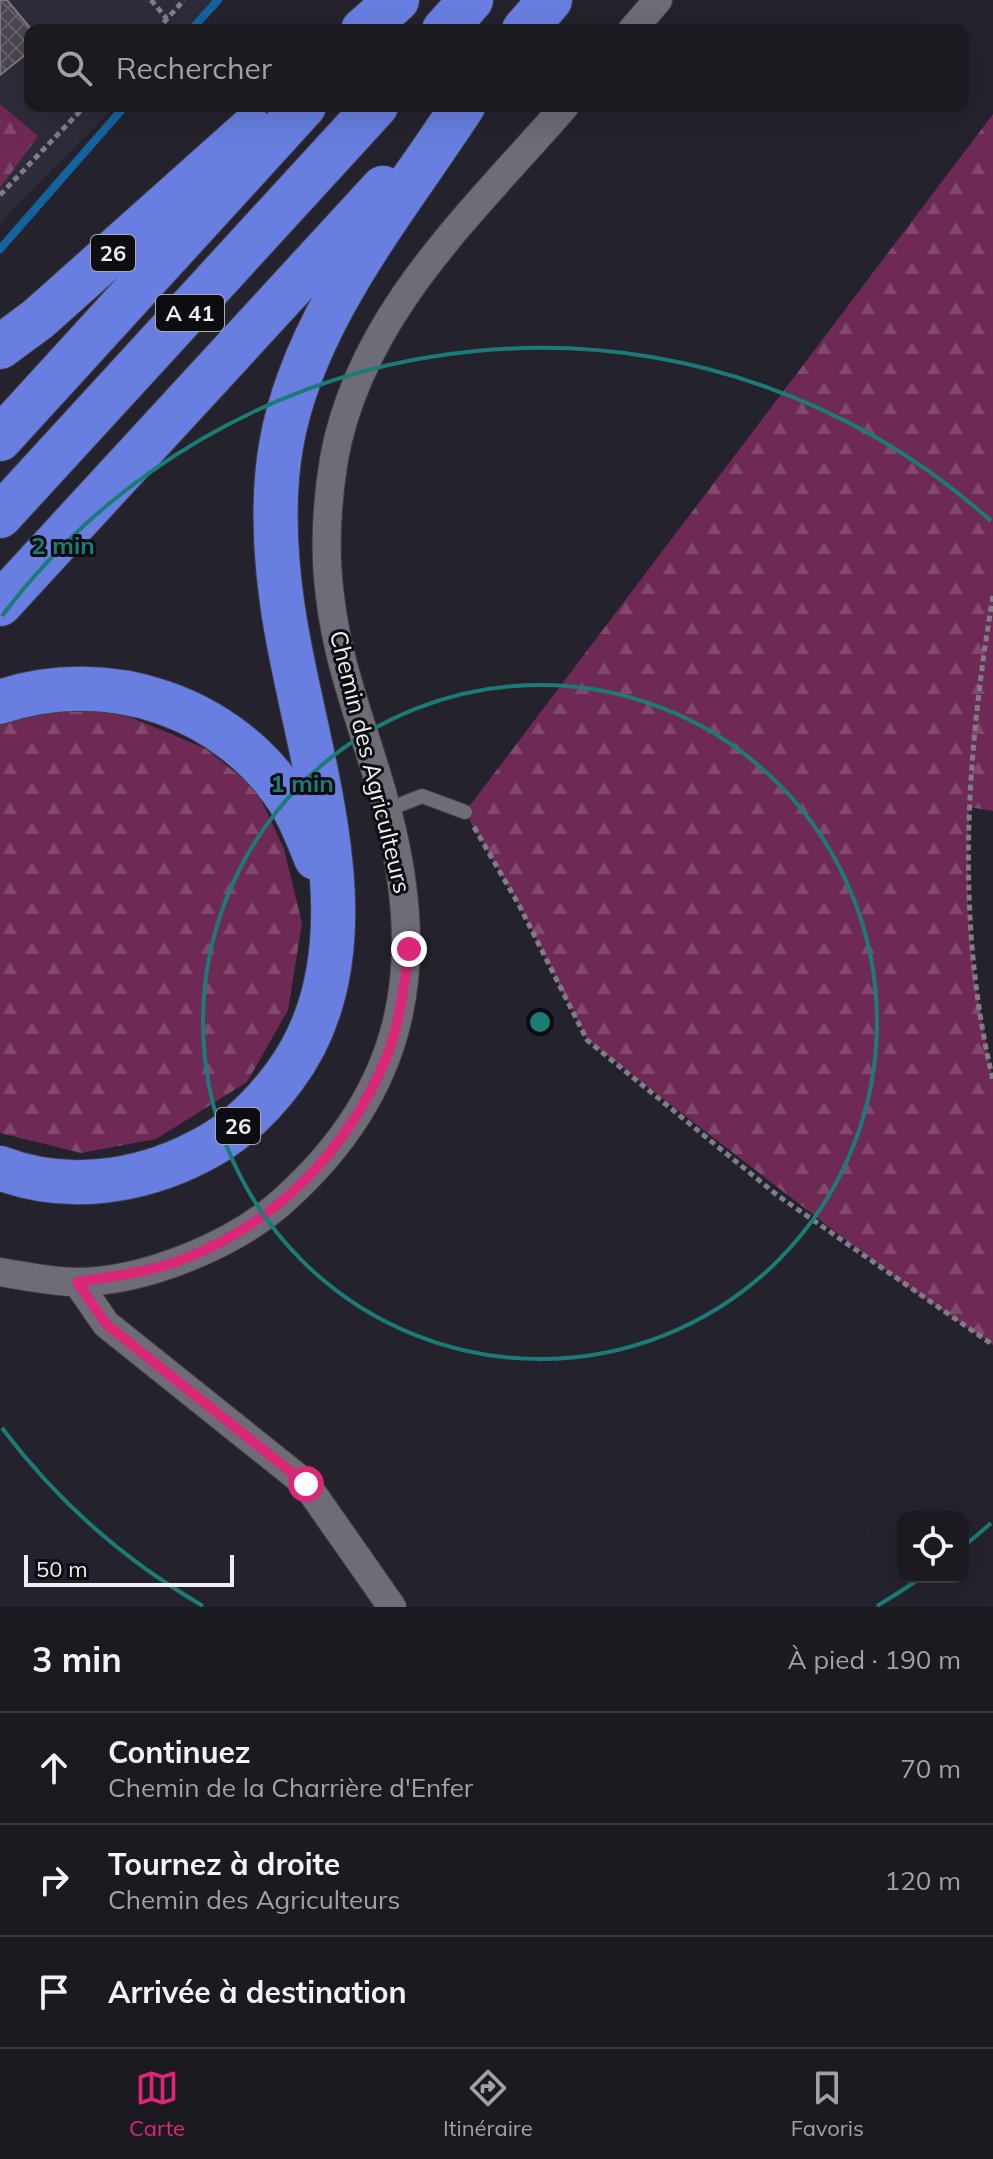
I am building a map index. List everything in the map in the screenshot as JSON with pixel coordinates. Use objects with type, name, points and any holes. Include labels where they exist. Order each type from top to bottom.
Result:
[{"type":"highway","points":[[370,24],[398,0]]},
{"type":"highway","points":[[378,24],[398,0]]},
{"type":"highway","points":[[449,24],[471,0]]},
{"type":"highway","points":[[529,24],[550,0]]},
{"type":"highway","name":"26","points":[[0,347],[38,319],[270,112]]},
{"type":"highway","name":"A 41","points":[[0,439],[299,112]]},
{"type":"highway","name":"A 41","points":[[0,516],[370,112]]},
{"type":"highway","points":[[0,604],[455,112]]},
{"type":"highway","points":[[332,902],[323,800],[280,589],[276,526],[281,447],[304,363],[324,322],[456,112]]},
{"type":"highway","points":[[0,702],[34,691],[94,687],[150,698],[212,724],[258,762],[291,804],[332,902]]},
{"type":"highway","name":"26","points":[[0,1168],[69,1181],[128,1178],[182,1160],[232,1131],[273,1092],[309,1037],[330,976],[332,902]]},
{"type":"street","points":[[637,24],[658,0]]},
{"type":"street","name":"Chemin des Agriculteurs","points":[[0,1272],[77,1282],[172,1263],[244,1230],[274,1210],[315,1173],[340,1142],[388,1055],[404,991],[409,949],[406,903],[387,810],[346,679],[329,594],[329,499],[343,420],[369,354],[407,291],[560,112]]},
{"type":"street","points":[[77,1282],[106,1324],[306,1484],[392,1607]]},
{"type":"lane","points":[[387,810],[422,796],[465,812]]},
{"type":"path","points":[[151,0],[167,19]]},
{"type":"path","points":[[162,24],[184,0]]},
{"type":"path","points":[[0,195],[79,112]]},
{"type":"path","points":[[993,596],[973,745],[968,906],[974,977],[993,1080]]},
{"type":"path","points":[[489,852],[587,1040],[777,1195],[993,1345]]},
{"type":"shaded area","points":[[0,0],[220,0],[196,24],[24,24],[24,112],[109,112],[0,223]]},
{"type":"green space","points":[[0,104],[38,136],[0,188]]},
{"type":"green space","points":[[993,114],[993,811],[969,807],[968,906],[974,977],[993,1080],[993,1345],[899,1281],[587,1040],[519,905],[465,812]]},
{"type":"green space","points":[[66,707],[122,714],[169,733],[206,749],[256,789],[284,849],[302,923],[288,1010],[247,1082],[156,1139],[81,1153],[0,1133],[0,717]]},
{"type":"building","points":[[0,0],[7,0],[27,24],[24,24],[24,56],[0,75]]},
{"type":"waterway","points":[[196,24],[218,0]]},
{"type":"waterway","points":[[0,249],[120,112]]},
{"type":"route","points":[[306,1484],[106,1324],[77,1282],[172,1263],[213,1246],[274,1210],[315,1173],[340,1142],[388,1055],[404,991],[409,949]]}]
